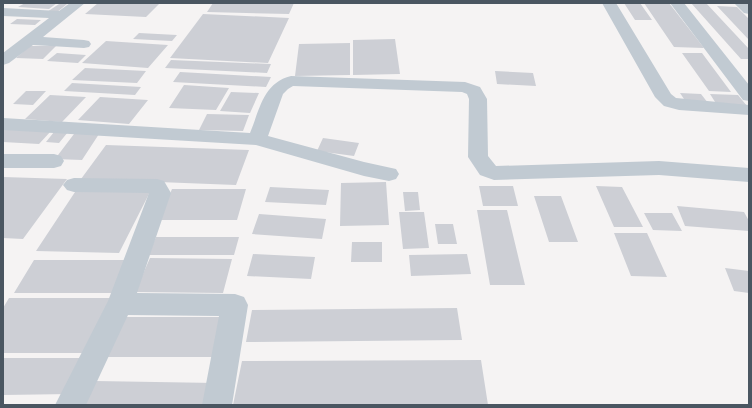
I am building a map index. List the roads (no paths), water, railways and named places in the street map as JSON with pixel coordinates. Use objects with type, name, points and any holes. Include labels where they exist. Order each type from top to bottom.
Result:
[{"type":"street","points":[[3,60],[78,3]]},
{"type":"street","points":[[609,3],[664,97],[670,102],[680,105],[749,110]]},
{"type":"street","points":[[677,3],[749,96]]},
{"type":"street","points":[[741,3],[749,10]]},
{"type":"street","points":[[3,12],[61,15]]},
{"type":"street","points":[[29,40],[84,44]]},
{"type":"street","points":[[726,66],[749,68]]},
{"type":"street","points":[[257,139],[275,92],[282,85],[291,81],[465,87],[474,91],[478,99],[478,157],[487,170],[494,173],[659,168],[749,175]]},
{"type":"street","points":[[3,124],[154,131],[257,139],[364,169],[389,174]]},
{"type":"street","points":[[3,161],[54,161]]},
{"type":"street","points":[[70,405],[120,304],[160,193],[157,186],[74,185]]},
{"type":"street","points":[[120,304],[236,305],[217,405]]}]
